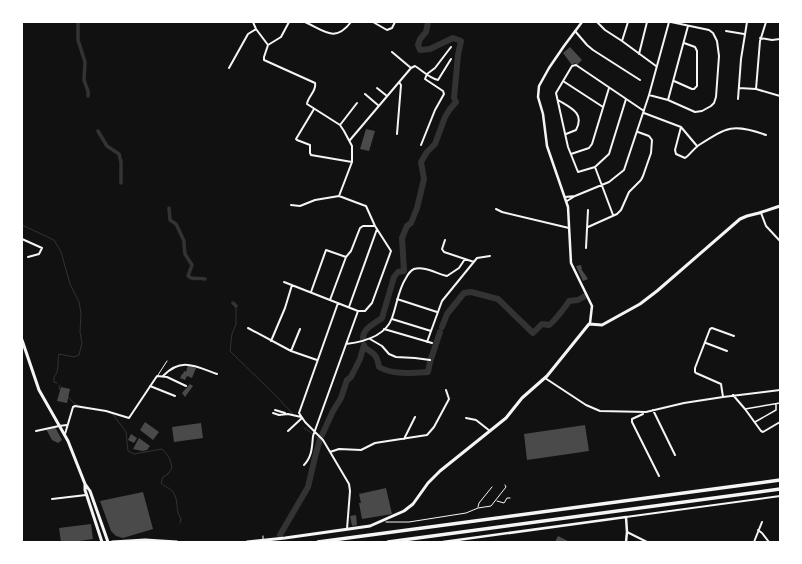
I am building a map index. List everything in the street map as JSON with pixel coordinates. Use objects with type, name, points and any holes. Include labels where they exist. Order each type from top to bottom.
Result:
[{"type":"highway","points":[[318,542],[780,480]]},
{"type":"highway","points":[[388,542],[780,489]]},
{"type":"main road","points":[[247,542],[370,526],[404,511],[413,504],[428,483],[440,471],[506,418],[522,398],[545,378],[590,323],[602,325],[640,304],[740,219],[780,206]]},
{"type":"main road","points":[[22,340],[34,379],[65,435],[85,484],[90,491],[108,542]]},
{"type":"main road","points":[[85,484],[85,490],[102,542]]},
{"type":"main road","points":[[112,542],[162,540],[177,542]]},
{"type":"street","points":[[254,22],[256,29],[268,45]]},
{"type":"street","points":[[288,22],[281,37],[268,45],[264,60],[315,83],[315,89],[306,102],[308,105],[340,125],[350,140],[353,152],[352,162],[339,196]]},
{"type":"street","points":[[305,22],[328,33],[335,34],[342,32],[351,22]]},
{"type":"street","points":[[373,22],[388,30],[392,28],[395,22]]},
{"type":"street","points":[[582,22],[549,68],[539,86],[538,97],[543,114],[546,143],[565,197],[569,214],[570,260],[592,306],[590,323]]},
{"type":"street","points":[[597,22],[605,30],[656,66]]},
{"type":"street","points":[[622,41],[628,22]]},
{"type":"street","points":[[639,54],[647,22]]},
{"type":"street","points":[[566,201],[616,178],[624,170],[638,132],[656,66],[670,22],[709,30],[713,33],[717,41],[719,56],[715,100],[711,106],[702,111],[695,112],[668,100],[649,94]]},
{"type":"street","points":[[738,99],[741,59],[747,22]]},
{"type":"street","points":[[756,89],[760,38],[766,22]]},
{"type":"street","points":[[668,100],[688,25]]},
{"type":"street","points":[[229,68],[248,34],[256,29]]},
{"type":"street","points":[[575,31],[593,50],[640,80]]},
{"type":"street","points":[[726,31],[744,34]]},
{"type":"street","points":[[760,38],[772,40],[780,39]]},
{"type":"street","points":[[674,81],[692,89],[697,86],[697,51],[692,46],[684,43]]},
{"type":"street","points":[[421,145],[435,110],[444,94],[425,79],[427,74],[435,68],[450,47]]},
{"type":"street","points":[[392,52],[411,68]]},
{"type":"street","points":[[350,140],[411,68],[415,66],[438,80],[451,59]]},
{"type":"street","points":[[626,99],[610,154],[595,167],[578,172],[571,154],[557,91],[572,66],[575,65],[626,99],[644,112],[681,127],[697,146]]},
{"type":"street","points":[[563,81],[603,107]]},
{"type":"street","points":[[396,134],[401,85],[399,82]]},
{"type":"street","points":[[376,88],[387,96]]},
{"type":"street","points":[[571,154],[591,146],[609,88]]},
{"type":"street","points":[[739,88],[756,89],[780,96]]},
{"type":"street","points":[[365,94],[379,106]]},
{"type":"street","points":[[558,100],[572,109],[579,117],[576,130],[566,134]]},
{"type":"street","points":[[340,125],[357,103]]},
{"type":"street","points":[[314,109],[296,139],[310,145],[311,155],[352,162]]},
{"type":"street","points":[[681,127],[675,148],[676,154],[683,158],[686,158],[697,146],[729,128],[740,128],[766,135]]},
{"type":"street","points":[[588,227],[621,210],[629,192],[641,180],[651,153],[652,142],[651,137],[638,132]]},
{"type":"street","points":[[595,167],[613,215]]},
{"type":"street","points":[[284,282],[349,308],[358,311],[365,311],[372,303],[391,251],[375,226],[366,206],[339,196],[316,200],[300,206],[291,205]]},
{"type":"street","points":[[565,197],[575,196]]},
{"type":"street","points":[[496,209],[502,212],[569,228]]},
{"type":"street","points":[[586,248],[588,210]]},
{"type":"street","points":[[761,213],[766,226],[780,241]]},
{"type":"street","points":[[330,300],[346,257],[351,251],[360,228],[363,226],[375,226]]},
{"type":"street","points":[[349,308],[377,229]]},
{"type":"street","points":[[22,238],[42,248],[39,254],[28,257]]},
{"type":"street","points":[[445,240],[442,251],[474,262]]},
{"type":"street","points":[[311,292],[326,250],[346,257]]},
{"type":"street","points":[[427,342],[442,301],[479,257],[490,256]]},
{"type":"street","points":[[346,344],[370,339],[384,329],[392,318],[400,288],[411,271],[422,269],[447,276],[458,268],[464,259]]},
{"type":"street","points":[[271,341],[285,308],[292,285]]},
{"type":"street","points":[[397,299],[437,312]]},
{"type":"street","points":[[301,418],[299,410],[338,303]]},
{"type":"street","points":[[304,465],[310,456],[313,436],[358,311]]},
{"type":"street","points":[[392,318],[431,330]]},
{"type":"street","points":[[248,328],[291,351],[317,360]]},
{"type":"street","points":[[723,397],[721,384],[695,372],[709,330],[712,328],[734,336]]},
{"type":"street","points":[[291,351],[300,329]]},
{"type":"street","points":[[384,329],[432,343]]},
{"type":"street","points":[[370,339],[382,346],[389,354],[396,357],[430,360]]},
{"type":"street","points":[[705,343],[727,351]]},
{"type":"street","points":[[163,376],[173,367],[185,364],[217,374]]},
{"type":"street","points":[[65,435],[73,407],[75,406],[106,411],[129,418],[157,376],[167,377],[186,386]]},
{"type":"street","points":[[545,378],[596,410],[646,412]]},
{"type":"street","points":[[150,386],[175,396]]},
{"type":"street","points":[[330,452],[339,449],[360,450],[376,443],[404,438],[421,437],[430,432],[449,399],[446,390]]},
{"type":"street","points":[[659,476],[632,422],[632,419],[646,412],[673,405],[733,395],[780,390]]},
{"type":"street","points":[[733,395],[763,432],[780,422]]},
{"type":"street","points":[[745,408],[780,403]]},
{"type":"street","points":[[755,422],[776,410],[776,404]]},
{"type":"street","points":[[274,410],[301,418],[323,440],[349,484],[350,489],[347,529]]},
{"type":"street","points":[[653,410],[675,455]]},
{"type":"street","points":[[273,413],[279,415],[287,414]]},
{"type":"street","points":[[404,438],[415,417]]},
{"type":"street","points":[[288,431],[301,418]]},
{"type":"street","points":[[466,418],[476,420],[490,431]]},
{"type":"street","points":[[36,431],[67,425]]},
{"type":"street","points":[[52,499],[87,495]]},
{"type":"street","points":[[443,542],[780,496]]},
{"type":"street","points":[[626,517],[626,542]]},
{"type":"street","points":[[754,542],[762,522]]},
{"type":"street","points":[[758,530],[762,532],[769,542]]},
{"type":"street","points":[[627,532],[647,542]]},
{"type":"lane","points":[[157,376],[167,361]]},
{"type":"lane","points":[[263,536],[263,542]]},
{"type":"path","points":[[386,522],[409,522],[466,513],[478,508],[491,506],[506,487],[505,485]]},
{"type":"path","points":[[478,508],[479,503],[492,486]]},
{"type":"path","points":[[496,501],[504,502],[507,498],[510,498]]},
{"type":"building","points":[[570,47],[582,60],[577,65],[575,63],[572,65],[563,53]]},
{"type":"building","points":[[366,129],[375,131],[369,151],[360,149]]},
{"type":"building","points":[[581,265],[582,270],[588,279],[583,281],[576,266]]},
{"type":"building","points":[[188,365],[196,368],[192,378],[187,376],[185,380],[180,378],[184,371],[186,372]]},
{"type":"building","points":[[190,384],[193,386],[185,397],[182,393]]},
{"type":"building","points":[[61,387],[70,389],[67,403],[57,401]]},
{"type":"building","points":[[145,422],[159,432],[153,440],[140,430]]},
{"type":"building","points":[[201,423],[203,438],[174,442],[172,427]]},
{"type":"building","points":[[585,425],[589,451],[527,460],[524,434]]},
{"type":"building","points":[[55,427],[62,440],[58,443],[52,440],[46,429]]},
{"type":"building","points":[[131,434],[137,438],[134,443],[128,440]]},
{"type":"building","points":[[139,438],[150,446],[147,450],[142,451],[133,449]]},
{"type":"building","points":[[386,488],[392,514],[362,519],[359,494]]},
{"type":"building","points":[[143,492],[153,529],[123,538],[116,536],[111,531],[100,501]]},
{"type":"building","points":[[356,515],[357,525],[352,526],[350,516]]},
{"type":"building","points":[[91,524],[93,539],[61,542],[59,528]]},
{"type":"building","points":[[558,536],[570,542],[555,542]]},
{"type":"waterway","points":[[78,22],[78,40],[85,62],[84,80],[88,91],[88,96]]},
{"type":"waterway","points":[[363,339],[363,335],[367,329],[382,318],[394,277],[398,272],[404,271],[402,238],[407,226],[411,223],[417,208],[424,179],[421,162],[427,152],[435,144],[445,117],[456,102],[454,98],[458,55],[461,41],[453,38],[430,49],[420,50],[418,45],[420,39],[426,32],[428,22]]},
{"type":"waterway","points":[[98,131],[107,146],[119,154],[121,162],[121,183]]},
{"type":"waterway","points":[[169,208],[170,220],[176,224],[178,228],[184,241],[185,254],[192,265],[188,276],[192,278],[205,279]]},
{"type":"waterway","points":[[22,225],[54,240],[61,252],[70,284],[79,302],[82,343],[79,355],[74,357],[59,354],[58,369],[54,377],[54,382],[57,383]]},
{"type":"waterway","points":[[442,327],[447,314],[464,293],[471,292],[498,299],[533,333],[542,324],[551,324],[569,301],[578,300],[585,296]]},
{"type":"waterway","points":[[233,303],[236,306]]},
{"type":"waterway","points":[[236,306],[236,324],[232,334],[230,351],[293,414]]},
{"type":"waterway","points":[[364,347],[374,355],[377,359],[379,367],[385,370],[403,373],[428,372],[440,332]]},
{"type":"waterway","points":[[322,435],[341,398],[347,380],[351,377],[360,359],[364,345]]},
{"type":"waterway","points":[[60,385],[60,390]]},
{"type":"waterway","points":[[68,397],[75,404],[80,406]]},
{"type":"waterway","points":[[112,413],[126,432],[128,451],[134,454],[162,449],[168,456],[172,468],[168,474],[163,477],[161,483],[169,488],[175,495],[178,513],[181,519],[180,523]]},
{"type":"waterway","points":[[304,428],[313,434]]},
{"type":"waterway","points":[[314,435],[319,440]]},
{"type":"waterway","points":[[280,535],[308,487],[320,439]]}]
